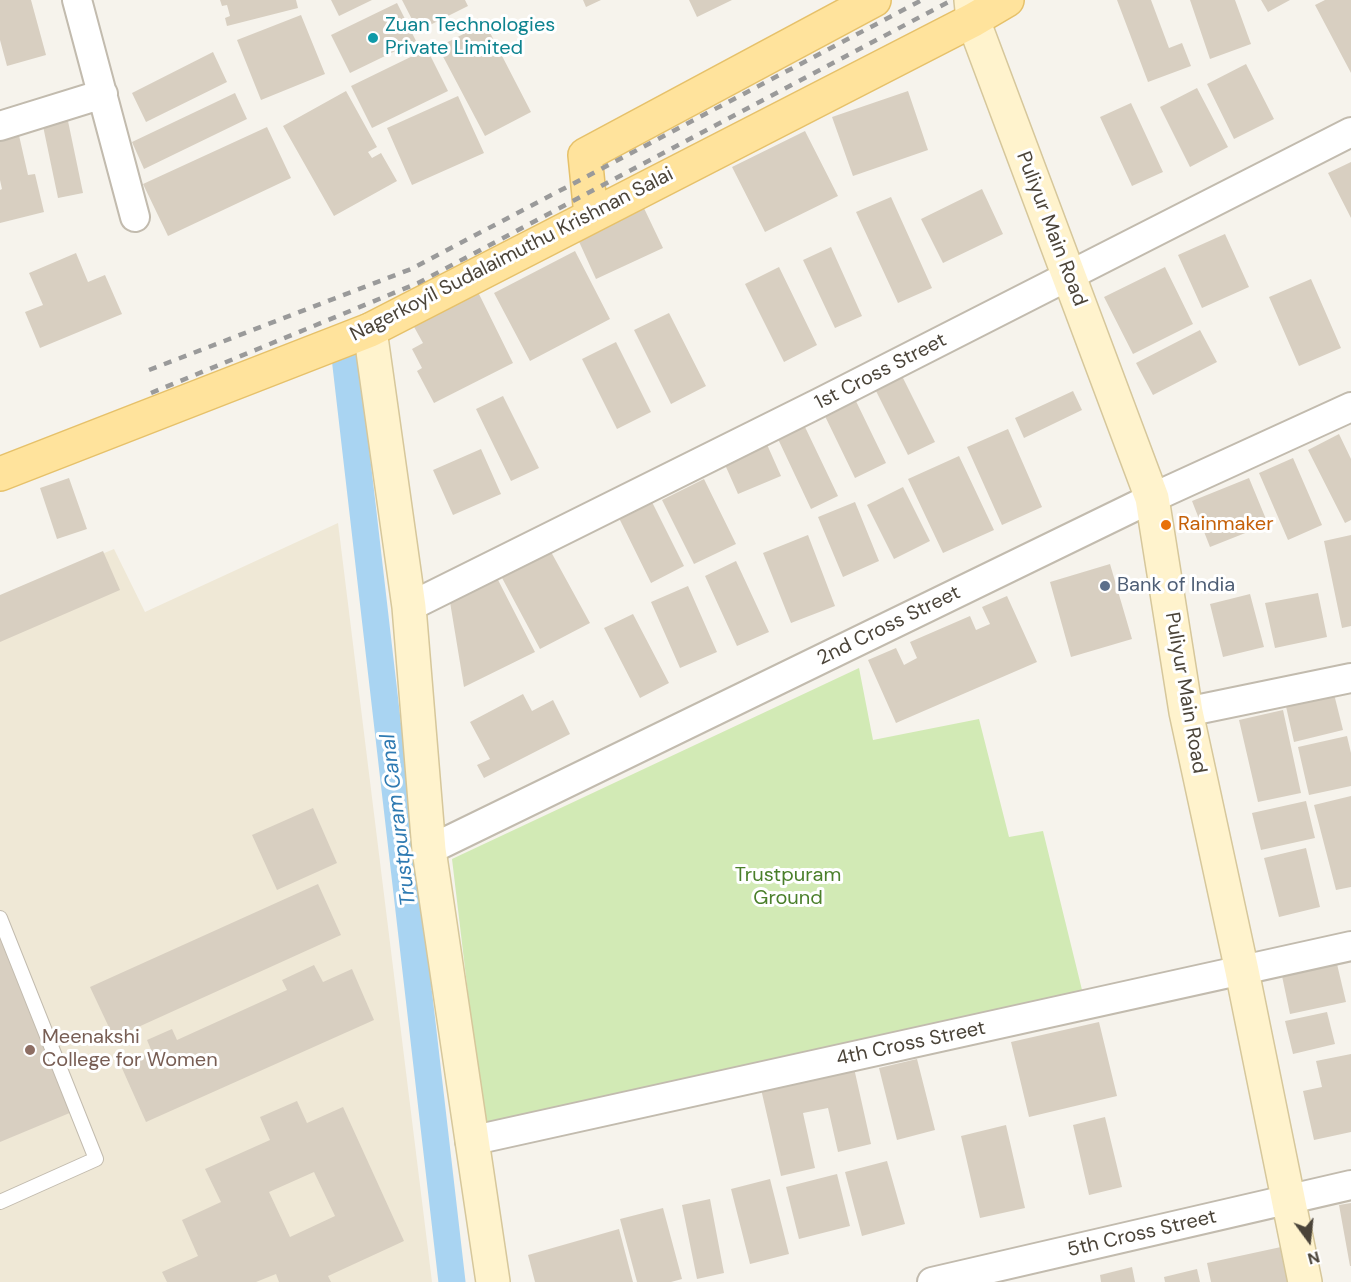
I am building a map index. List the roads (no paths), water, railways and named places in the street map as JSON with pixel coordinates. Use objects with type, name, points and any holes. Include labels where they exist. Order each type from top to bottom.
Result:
[{"type":"main road","points":[[591,216],[585,155],[874,0]]},
{"type":"main road","name":"Nagerkoyil Sudalaimuthu Krishnan Salai","points":[[0,474],[370,330],[591,216],[972,10],[1007,0]]},
{"type":"street","points":[[77,0],[135,217]]},
{"type":"street","name":"Puliyur Main Road","points":[[972,10],[1152,498],[1186,712],[1242,971],[1305,1282]]},
{"type":"street","points":[[0,126],[103,94]]},
{"type":"street","name":"1st Cross Street","points":[[409,607],[1351,132]]},
{"type":"street","points":[[370,330],[409,607],[429,850],[470,1141],[493,1282]]},
{"type":"street","name":"2nd Cross Street","points":[[429,850],[1152,498],[1351,407]]},
{"type":"street","points":[[1186,712],[1351,678]]},
{"type":"street","name":"4th Cross Street","points":[[470,1141],[1351,946]]},
{"type":"street","name":"5th Cross Street","points":[[932,1282],[1351,1185]]},
{"type":"lane","points":[[0,918],[96,1159],[0,1202]]},
{"type":"waterway","name":"Trustpuram Canal","points":[[345,357],[452,1282]]},
{"type":"railway","points":[[149,370],[411,269],[922,0]]},
{"type":"railway","points":[[151,393],[418,283],[952,0]]},
{"type":"place","name":"Zuan Technologies Private Limited","points":[[373,38]]},
{"type":"place","name":"Rainmaker","points":[[1166,525]]},
{"type":"place","name":"Bank of India","points":[[1105,586]]},
{"type":"place","name":"Meenakshi College for Women","points":[[30,1050]]},
{"type":"park label","name":"Trustpuram Ground","points":[[788,888]]}]
